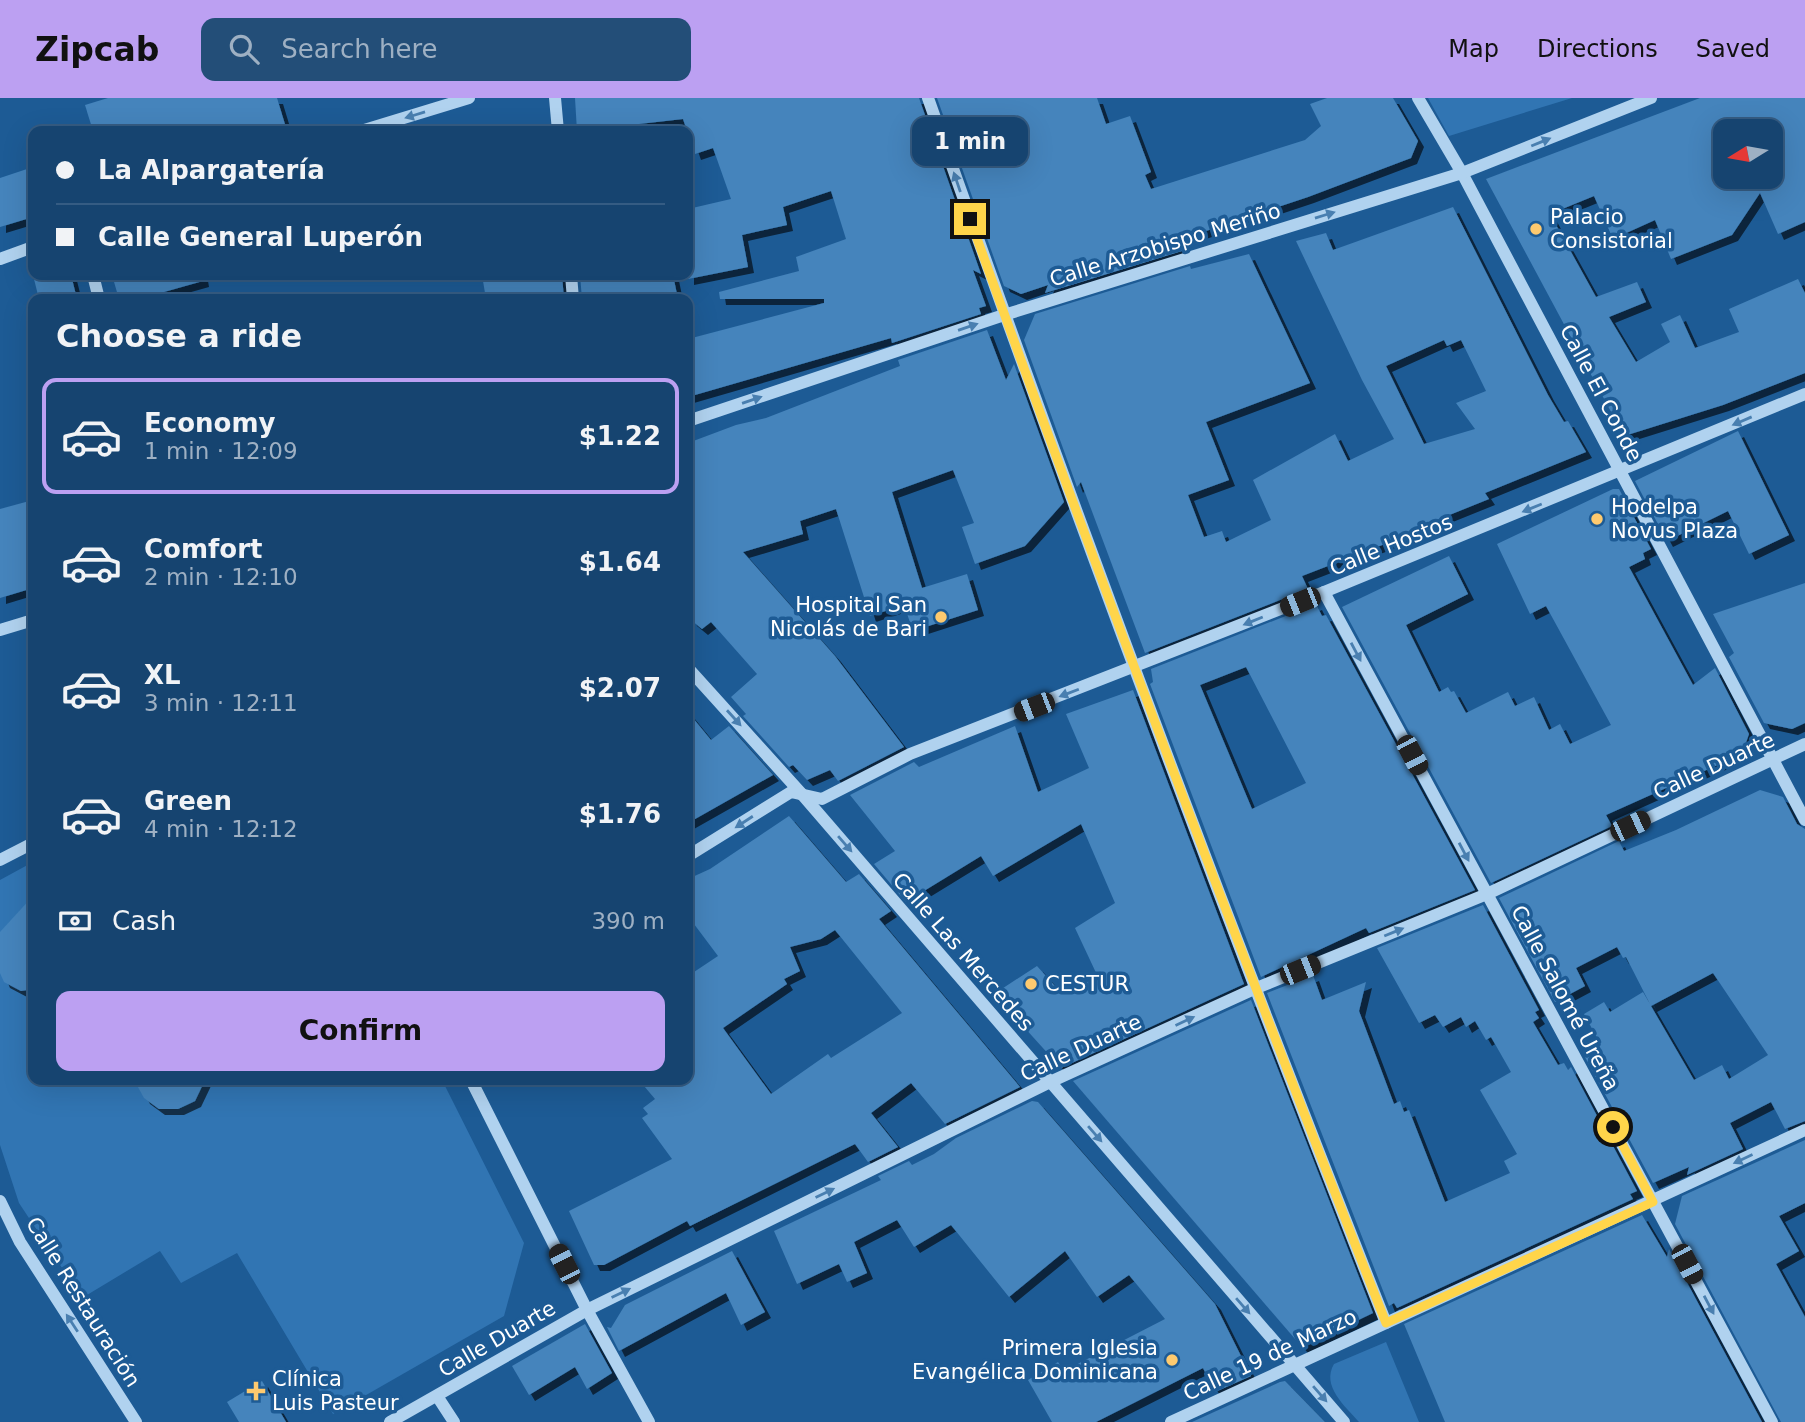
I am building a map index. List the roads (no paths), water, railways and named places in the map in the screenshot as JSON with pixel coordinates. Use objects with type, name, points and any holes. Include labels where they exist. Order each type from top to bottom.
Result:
[{"type":"street","points":[[377,126],[469,98]]},
{"type":"street","points":[[555,98],[558,126]]},
{"type":"street","points":[[928,98],[1133,669],[1254,989],[1386,1323]]},
{"type":"street","name":"Calle El Conde","points":[[1418,98],[1462,173],[1805,820]]},
{"type":"street","name":"Calle Arzobispo Meriño","points":[[693,419],[1004,315],[1462,173],[1651,98]]},
{"type":"street","points":[[0,259],[28,249]]},
{"type":"street","name":"Calle Hostos","points":[[693,853],[791,792],[822,799],[910,754],[1133,669],[1622,472],[1805,394]]},
{"type":"street","name":"Calle Salomé Ureña","points":[[1324,592],[1772,1422]]},
{"type":"street","points":[[0,630],[28,622]]},
{"type":"street","name":"Calle Las Mercedes","points":[[693,674],[800,792],[1344,1422]]},
{"type":"street","name":"Calle Duarte","points":[[390,1422],[587,1310],[1050,1082],[1254,989],[1487,894],[1805,744]]},
{"type":"street","points":[[0,860],[28,845]]},
{"type":"street","points":[[474,1085],[587,1310],[649,1422]]},
{"type":"street","name":"Calle 19 de Marzo","points":[[1171,1422],[1805,1130]]},
{"type":"street","name":"Calle Restauración","points":[[0,1201],[20,1241],[136,1422]]},
{"type":"street","points":[[437,1396],[454,1422]]},
{"type":"place","name":"Palacio Consistorial","points":[[1536,229]]},
{"type":"place","name":"Hodelpa Novus Plaza","points":[[1597,519]]},
{"type":"place","name":"Hospital San Nicolás de Bari","points":[[941,617]]},
{"type":"place","name":"CESTUR","points":[[1031,984]]},
{"type":"place","name":"Primera Iglesia Evangélica Dominicana","points":[[1172,1360]]},
{"type":"place","name":"Clínica Luis Pasteur","points":[[256,1391]]}]
